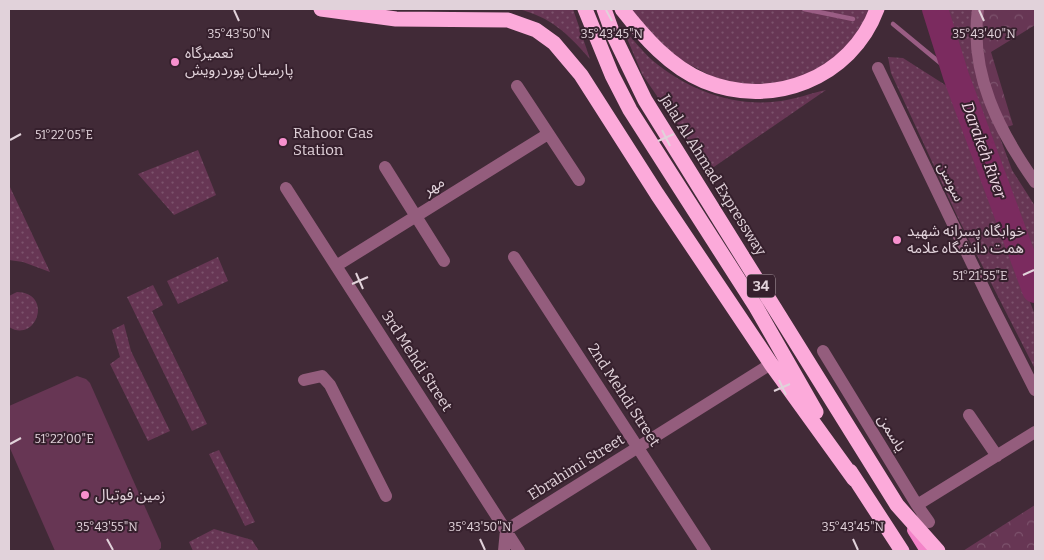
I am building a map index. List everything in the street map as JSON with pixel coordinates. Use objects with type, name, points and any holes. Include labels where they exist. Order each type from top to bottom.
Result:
[{"type":"highway","points":[[321,9],[396,19],[508,20],[536,30],[554,43],[581,75],[657,194],[771,364],[854,479]]},
{"type":"highway","name":"34","points":[[585,9],[612,75],[630,110],[756,306],[854,479],[902,551]]},
{"type":"highway","name":"Jalal Al Ahmad Expressway","points":[[604,9],[613,34],[645,100],[898,505],[938,551]]},
{"type":"highway","points":[[622,9],[654,47],[676,64],[703,80],[729,89],[756,92],[780,90],[805,83],[827,71],[858,44],[868,30],[877,9]]},
{"type":"main road","points":[[898,505],[926,551]]},
{"type":"street","points":[[978,9],[976,41],[984,87],[995,114],[1035,182]]},
{"type":"street","name":"سوسن","points":[[878,68],[1035,390]]},
{"type":"street","points":[[517,86],[579,180]]},
{"type":"street","name":"مهر","points":[[336,266],[548,134]]},
{"type":"street","points":[[385,167],[444,261]]},
{"type":"street","name":"3rd Mehdi Street","points":[[286,188],[519,551]]},
{"type":"street","name":"2nd Mehdi Street","points":[[514,257],[705,551]]},
{"type":"street","name":"یاسمن","points":[[823,350],[919,509],[997,456]]},
{"type":"street","name":"Ebrahimi Street","points":[[506,530],[766,368]]},
{"type":"street","points":[[304,380],[322,376],[330,384],[386,496]]},
{"type":"street","points":[[969,415],[997,456],[1035,432]]},
{"type":"street","points":[[504,551],[506,530]]},
{"type":"green space","points":[[518,9],[573,9],[590,59],[558,28],[530,12]]},
{"type":"green space","points":[[630,9],[870,9],[847,47],[830,62],[797,79],[757,86],[719,80],[679,59],[659,44]]},
{"type":"green space","points":[[944,9],[974,9],[989,108],[1012,170],[1035,206],[1035,269],[989,145]]},
{"type":"green space","points":[[983,9],[1035,9],[1035,25],[991,52],[1013,125],[1007,127],[991,91],[984,68],[981,38]]},
{"type":"green space","points":[[623,29],[652,60],[666,71],[696,88],[712,94],[746,102],[763,102],[787,100],[826,90],[708,171],[642,74]]},
{"type":"green space","points":[[888,57],[903,58],[950,88],[980,162],[995,210],[1035,315],[1035,369],[958,218],[891,73]]},
{"type":"green space","points":[[198,150],[216,195],[174,215],[138,174]]},
{"type":"green space","points":[[9,185],[50,272],[23,262],[9,260]]},
{"type":"green space","points":[[218,257],[228,281],[178,304],[167,281]]},
{"type":"green space","points":[[153,285],[163,305],[152,311],[207,424],[192,431],[127,297]]},
{"type":"green space","points":[[17,292],[28,294],[35,300],[38,308],[33,324],[27,329],[19,330],[9,327],[9,296]]},
{"type":"green space","points":[[124,324],[131,351],[170,431],[148,441],[110,364],[120,357],[112,330]]},
{"type":"green space","name":"زمین فوتبال","points":[[77,376],[86,379],[90,383],[161,543],[161,548],[158,551],[55,551],[9,446],[9,406]]},
{"type":"green space","points":[[219,450],[255,522],[245,526],[209,454]]},
{"type":"green space","points":[[1035,505],[1035,551],[963,551],[966,549]]},
{"type":"green space","points":[[214,529],[252,540],[259,551],[193,551],[189,542]]},
{"type":"waterway","points":[[804,9],[853,19]]},
{"type":"waterway","name":"Darakeh River","points":[[935,9],[956,76],[1035,290]]},
{"type":"waterway","points":[[893,24],[956,76]]},
{"type":"place","name":"تعمیرگاه پارسیان پوردرویش","points":[[175,62]]},
{"type":"place","name":"Rahoor Gas Station","points":[[283,142]]},
{"type":"place","name":"خوابگاه پسرانه شهید همت دانشگاه علامه","points":[[897,240]]},
{"type":"place","name":"زمین فوتبال","points":[[85,495]]}]
